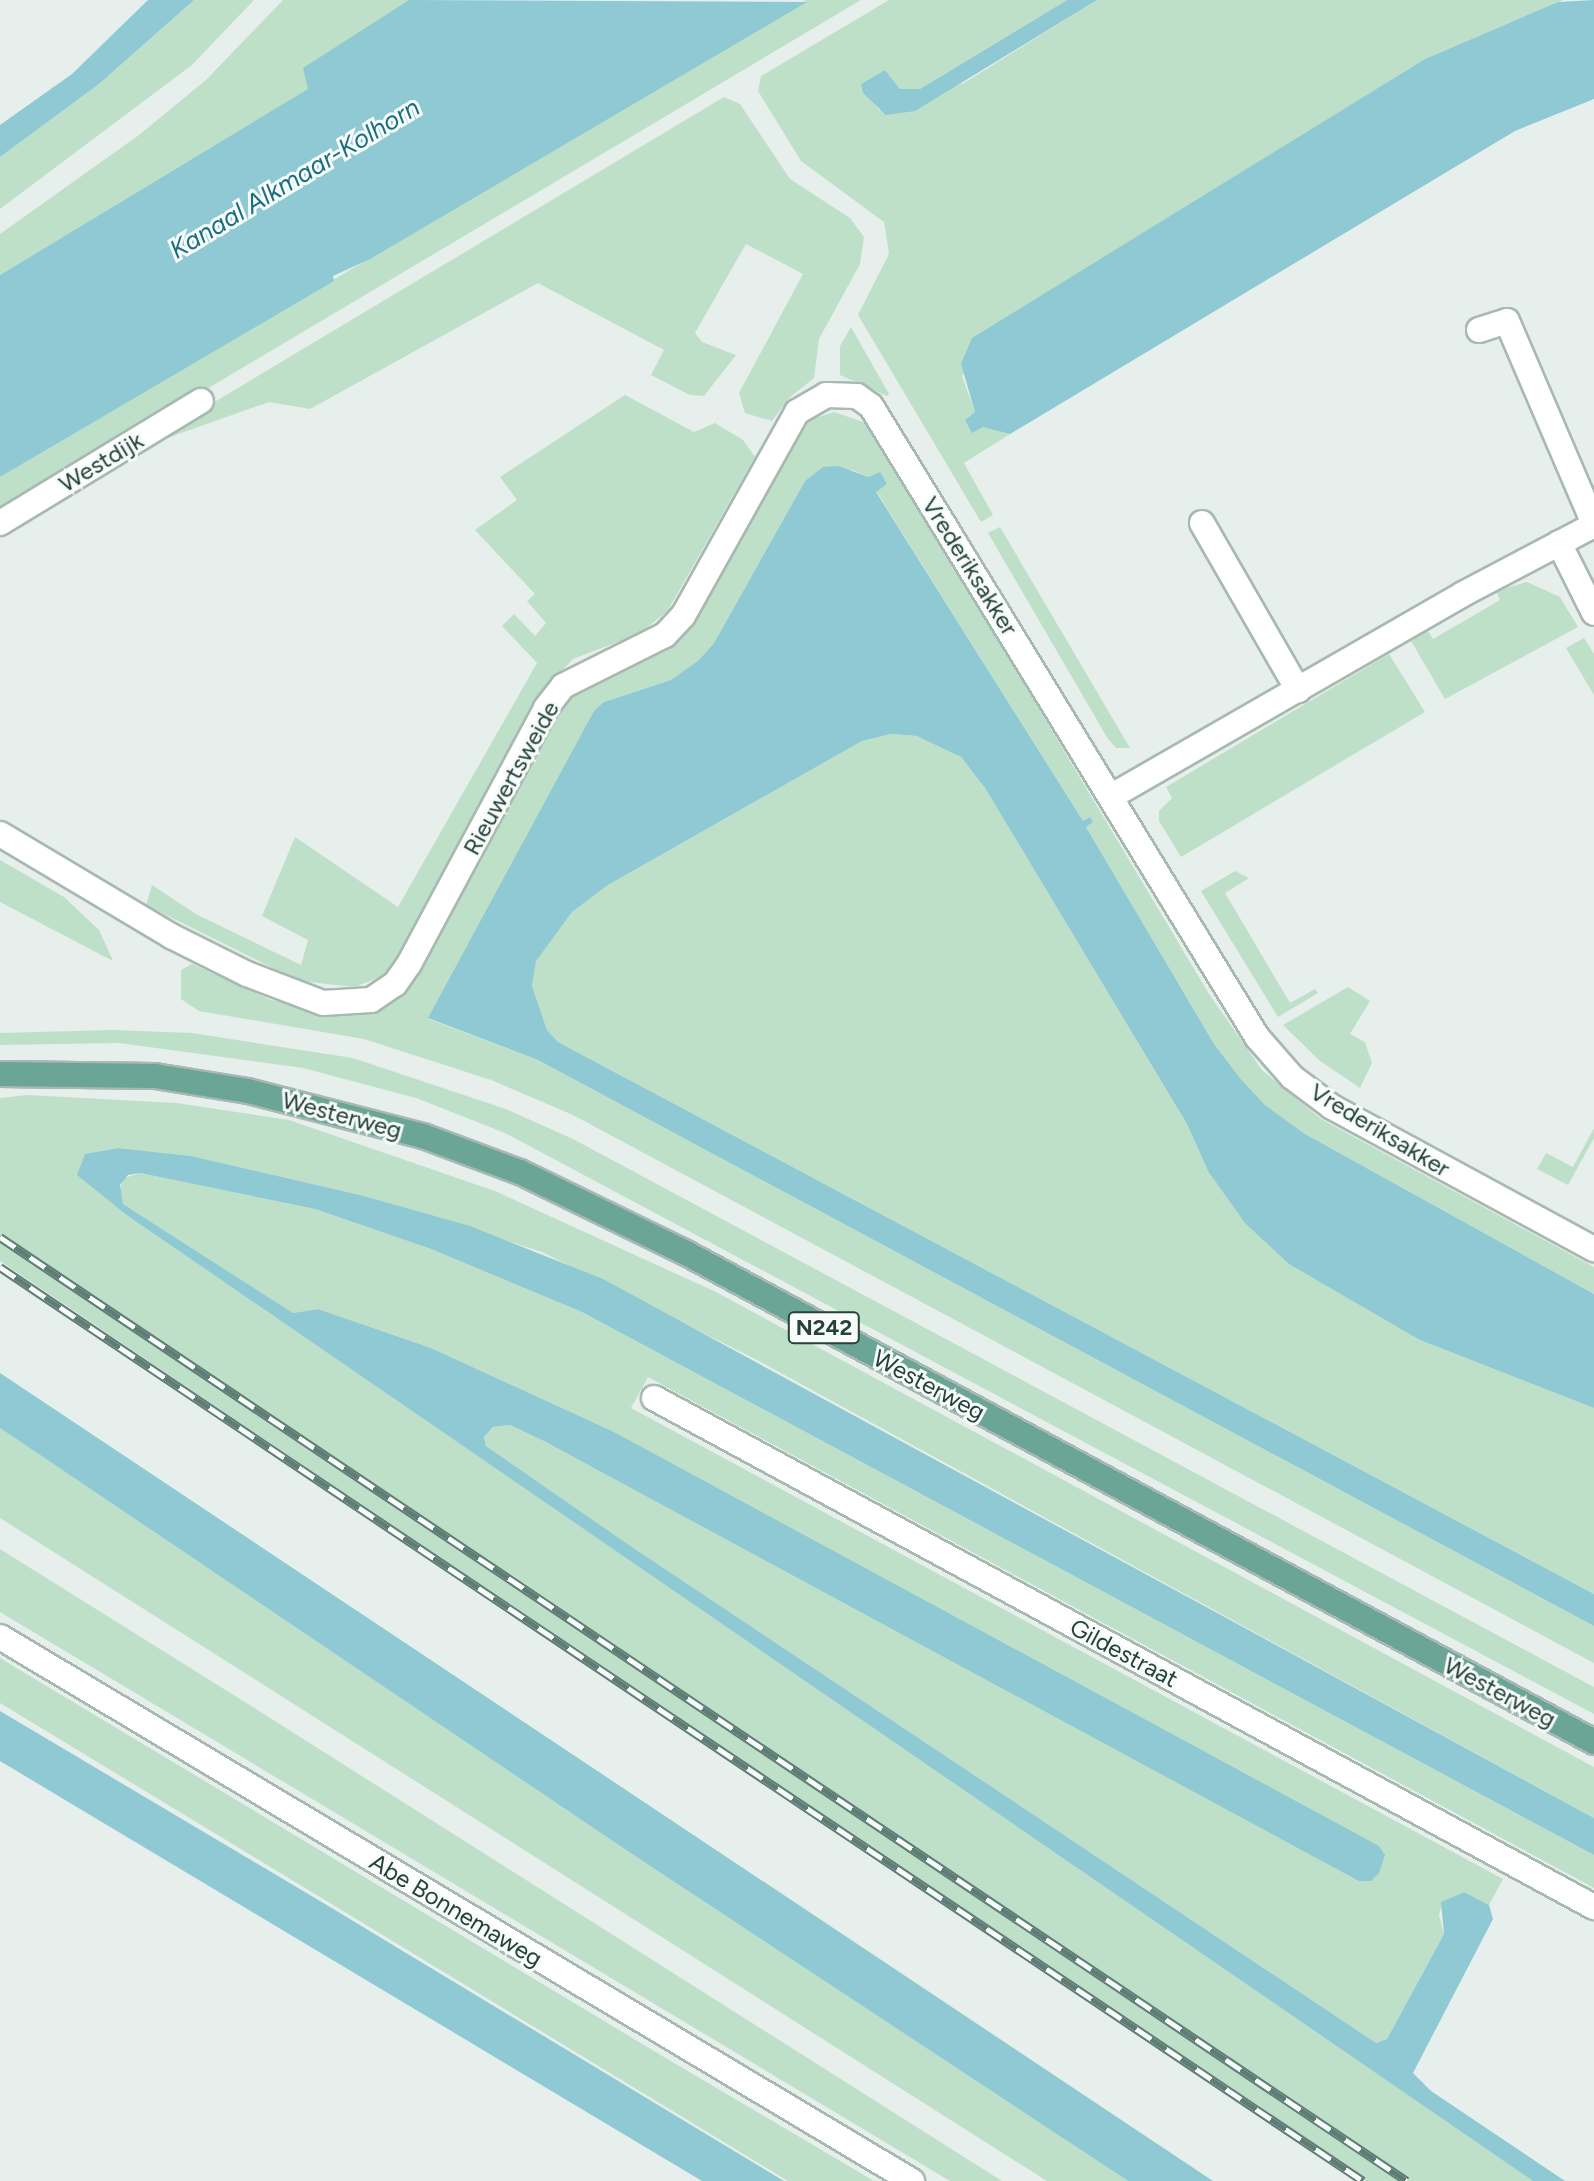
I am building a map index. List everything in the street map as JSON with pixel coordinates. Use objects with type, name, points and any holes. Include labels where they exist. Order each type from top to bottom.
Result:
[{"type":"main road","name":"Westerweg","points":[[0,1074],[155,1076],[248,1091],[423,1136],[520,1172],[686,1253],[1594,1742]]},
{"type":"street","points":[[1112,796],[1594,525],[1507,321],[1479,330]]},
{"type":"street","name":"Vrederiksakker","points":[[797,412],[840,392],[871,406],[1112,796],[1218,981],[1292,1077],[1332,1107],[1594,1249]]},
{"type":"street","name":"Westdijk","points":[[0,523],[201,401]]},
{"type":"street","name":"Rieuwertsweide","points":[[0,834],[171,936],[247,974],[323,1003],[361,1003],[395,984],[546,708],[575,676],[647,646],[683,616],[797,412]]},
{"type":"street","points":[[1202,523],[1298,690]]},
{"type":"street","points":[[1559,543],[1594,613]]},
{"type":"street","name":"Gildestraat","points":[[654,1398],[1594,1907]]},
{"type":"street","name":"Abe Bonnemaweg","points":[[0,1637],[912,2181]]},
{"type":"green space","points":[[194,0],[254,0],[192,65],[0,209],[0,157],[99,84]]},
{"type":"green space","points":[[283,0],[409,0],[309,89],[0,275],[0,234],[139,135],[206,80]]},
{"type":"green space","points":[[806,0],[861,0],[0,512],[0,477]]},
{"type":"green space","points":[[889,0],[1067,0],[920,89],[900,89],[885,70],[861,84],[879,110],[964,83],[1097,0],[1563,0],[1425,59],[1002,321],[962,376],[975,412],[965,420],[1010,434],[964,463],[993,515],[981,522],[858,315],[889,254],[884,222],[801,161],[758,91],[761,76]]},
{"type":"green space","points":[[724,97],[740,104],[790,179],[850,218],[864,237],[860,264],[819,339],[814,378],[789,398],[772,421],[745,413],[739,393],[803,274],[746,244],[695,333],[702,342],[736,355],[704,396],[690,395],[651,375],[664,350],[538,283],[310,409],[269,402],[136,449]]},
{"type":"green space","points":[[851,327],[889,394],[887,396],[840,375],[840,346]]},
{"type":"green space","points":[[625,395],[694,432],[715,423],[743,440],[755,457],[668,610],[641,633],[573,659],[546,687],[395,964],[382,976],[355,987],[299,981],[146,905],[152,885],[196,914],[301,965],[308,940],[262,916],[295,837],[398,907],[537,663],[502,626],[514,614],[535,636],[546,623],[527,601],[535,594],[475,530],[517,500],[500,477]]},
{"type":"green space","points":[[834,412],[863,422],[878,439],[1209,994],[1262,1070],[1321,1119],[1594,1267],[1594,1294],[1305,1134],[1265,1105],[1240,1078],[1214,1044],[1086,827],[1093,822],[1090,817],[1083,821],[876,491],[887,484],[852,470],[805,481],[714,643],[699,660],[671,680],[604,702],[429,1019],[538,1060],[1594,1626],[1594,1663],[573,1115],[491,1080],[364,1039],[199,1011],[181,999],[181,970],[192,964],[271,1000],[349,1014],[379,1008],[408,987],[570,695],[673,642],[707,601],[797,433],[812,419]]},
{"type":"green space","points":[[1000,527],[1130,748],[1116,748],[1108,739],[988,533]]},
{"type":"green space","points":[[1527,582],[1560,597],[1578,627],[1445,699],[1411,641],[1428,631],[1433,639],[1500,600],[1496,591]]},
{"type":"green space","points":[[1584,638],[1594,654],[1594,695],[1566,648]]},
{"type":"green space","points":[[1389,654],[1425,712],[1181,857],[1159,821],[1159,811],[1172,798],[1166,787]]},
{"type":"green space","points":[[891,734],[917,736],[961,757],[985,788],[1187,1124],[1208,1171],[1420,1340],[1594,1408],[1594,1594],[558,1042],[547,1030],[532,986],[536,960],[572,912],[608,885],[862,741]]},
{"type":"green space","points":[[0,860],[64,897],[99,930],[113,961],[0,902]]},
{"type":"green space","points":[[1235,871],[1249,878],[1225,893],[1290,1003],[1315,989],[1318,993],[1278,1017],[1201,891]]},
{"type":"green space","points":[[1348,987],[1370,1001],[1350,1034],[1365,1042],[1372,1063],[1360,1088],[1320,1061],[1283,1025]]},
{"type":"green space","points":[[112,1030],[192,1033],[353,1058],[506,1109],[573,1139],[1594,1687],[1594,1714],[505,1133],[416,1098],[303,1068],[119,1043],[0,1045],[0,1033]]},
{"type":"green space","points":[[27,1095],[177,1103],[289,1120],[495,1191],[716,1292],[1594,1767],[1594,1818],[757,1360],[542,1252],[360,1195],[191,1156],[118,1148],[85,1154],[128,1216],[1533,2181],[1366,2181],[0,1261],[0,1098]]},
{"type":"green space","points":[[1594,1128],[1594,1138],[1568,1185],[1537,1169],[1546,1153],[1573,1167]]},
{"type":"green space","points":[[140,1173],[315,1209],[431,1249],[582,1312],[1594,1855],[1594,1888],[648,1377],[631,1408],[1503,1879],[1489,1905],[1464,1892],[1443,1902],[1439,1915],[1444,1934],[1387,2039],[1376,2043],[629,1545],[486,1446],[484,1437],[493,1427],[510,1425],[544,1441],[1367,1882],[612,1431],[431,1348],[318,1309],[293,1313],[123,1204],[119,1191],[124,1178]]},
{"type":"green space","points":[[0,1428],[632,1854],[1128,2181],[1047,2181],[0,1518]]},
{"type":"green space","points":[[0,1549],[1002,2181],[950,2181],[0,1612]]},
{"type":"green space","points":[[0,1658],[874,2181],[788,2181],[0,1703]]},
{"type":"water","points":[[148,0],[194,0],[99,84],[0,157],[0,125],[72,74]]},
{"type":"water","name":"Kanaal Alkmaar-Kolhorn","points":[[409,0],[807,2],[370,259],[333,276],[334,281],[0,477],[0,275],[308,89],[303,68]]},
{"type":"water","points":[[1067,0],[1097,0],[915,111],[886,115],[863,93],[861,84],[885,70],[900,89],[920,89]]},
{"type":"water","points":[[1594,0],[1594,99],[1515,131],[1010,434],[983,427],[972,433],[965,420],[975,412],[961,364],[972,338],[1425,59],[1558,2]]},
{"type":"water","points":[[838,466],[869,477],[880,472],[887,484],[876,492],[1083,821],[1090,817],[1093,822],[1086,827],[1214,1044],[1240,1078],[1265,1105],[1305,1134],[1594,1294],[1594,1408],[1420,1340],[1289,1264],[1245,1223],[1208,1171],[1187,1124],[985,788],[961,757],[917,736],[891,734],[862,741],[608,885],[572,912],[536,961],[532,986],[547,1030],[558,1042],[1594,1594],[1594,1626],[538,1060],[428,1018],[594,711],[604,702],[671,680],[699,660],[714,643],[805,481],[823,467]]},
{"type":"water","points":[[118,1148],[191,1156],[360,1195],[470,1226],[603,1279],[1594,1818],[1594,1855],[582,1312],[431,1249],[315,1209],[140,1173],[128,1175],[120,1185],[123,1204],[293,1313],[318,1309],[431,1348],[612,1431],[1379,1846],[1385,1855],[1379,1873],[1371,1881],[1359,1881],[544,1441],[510,1425],[493,1427],[484,1437],[486,1446],[629,1545],[1376,2043],[1387,2039],[1444,1934],[1441,1902],[1464,1892],[1489,1905],[1493,1919],[1413,2073],[1431,2091],[1565,2181],[1533,2181],[128,1216],[77,1175],[85,1154]]},
{"type":"water","points":[[0,1373],[1213,2181],[1128,2181],[632,1854],[0,1428]]},
{"type":"water","points":[[0,1711],[784,2181],[702,2181],[0,1761]]},
{"type":"railway","points":[[0,1237],[1407,2181]]},
{"type":"railway","points":[[0,1267],[1363,2181]]}]
